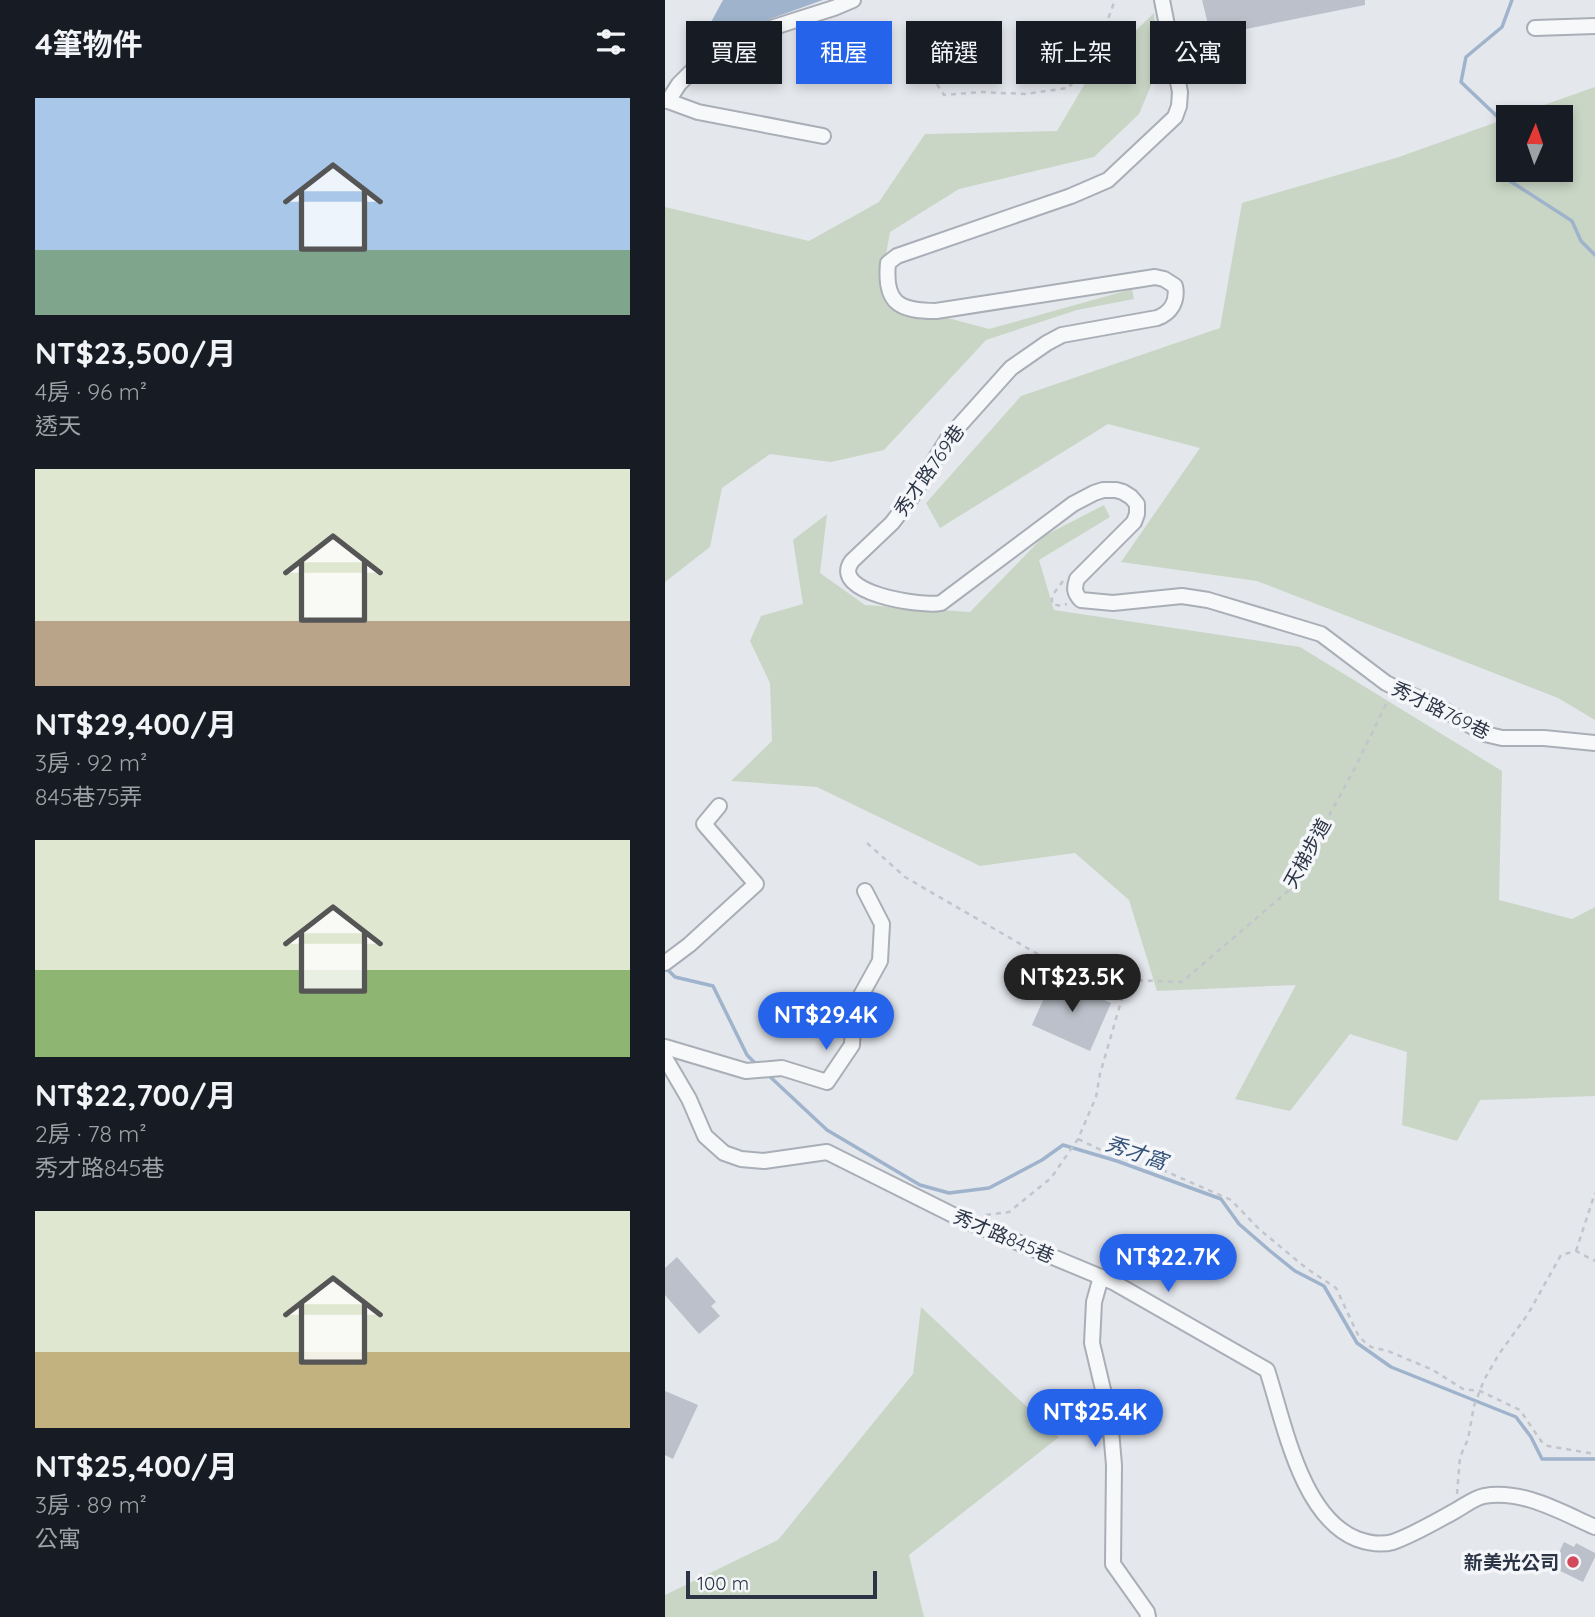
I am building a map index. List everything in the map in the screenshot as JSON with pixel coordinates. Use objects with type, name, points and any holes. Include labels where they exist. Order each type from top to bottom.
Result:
[{"type":"street","points":[[823,136],[698,111],[666,100],[708,55],[749,36],[853,0]]},
{"type":"street","name":"秀才路769巷","points":[[1162,0],[1180,92],[1175,117],[1108,180],[1071,196],[897,256],[888,263],[887,284],[889,292],[903,307],[918,311],[936,311],[1155,276],[1175,286],[1172,307],[1157,318],[1062,335],[1047,342],[1011,368],[949,437],[892,523],[852,561],[847,573],[850,579],[856,586],[870,592],[922,604],[941,603],[1073,504],[1103,490],[1115,490],[1131,497],[1137,504],[1137,514],[1134,522],[1076,579],[1075,592],[1081,600],[1113,603],[1182,596],[1209,600],[1321,634],[1386,683],[1437,706],[1485,734],[1502,738],[1544,738],[1595,743]]},
{"type":"street","points":[[1535,28],[1595,26]]},
{"type":"street","points":[[665,963],[689,945],[756,884],[704,824],[719,806]]},
{"type":"street","points":[[665,1048],[746,1071],[782,1068],[827,1082],[852,1045],[854,1007],[880,961],[882,924],[865,891]]},
{"type":"street","name":"秀才路845巷","points":[[665,1058],[689,1100],[705,1136],[724,1153],[741,1159],[764,1161],[827,1152],[960,1218],[1101,1277],[1267,1370],[1284,1432],[1311,1497],[1323,1515],[1346,1534],[1367,1543],[1390,1543],[1425,1528],[1482,1496],[1520,1496],[1593,1528]]},
{"type":"street","points":[[1101,1277],[1094,1302],[1093,1343],[1110,1419],[1114,1465],[1113,1564],[1148,1617]]},
{"type":"path","points":[[937,84],[943,95],[981,92],[1025,94],[1068,88],[1093,60],[1115,0]]},
{"type":"path","name":"天梯步道","points":[[1124,991],[1131,980],[1182,982],[1288,891],[1356,766],[1389,698],[1386,683]]},
{"type":"path","points":[[867,843],[905,877],[1072,974],[1124,991],[1096,1097],[1078,1139],[1051,1178],[1009,1212],[984,1215]]},
{"type":"path","points":[[1078,1139],[1101,1150],[1147,1163],[1231,1200],[1259,1229],[1336,1288],[1359,1337],[1371,1347],[1388,1351],[1433,1370],[1463,1388],[1520,1410],[1541,1441],[1548,1446],[1595,1454]]},
{"type":"path","points":[[1576,1251],[1595,1193]]},
{"type":"path","points":[[1455,1511],[1460,1457],[1468,1439],[1474,1406],[1484,1380],[1528,1314],[1561,1255],[1576,1251],[1595,1261]]},
{"type":"green space","points":[[1154,13],[1155,21],[1150,21],[1152,84],[1139,114],[1094,157],[959,189],[890,232],[880,288],[896,304],[989,329],[1132,289],[1134,299],[1077,310],[986,340],[884,450],[831,462],[770,454],[722,488],[710,547],[665,582],[665,207],[809,241],[879,202],[925,134],[1057,131],[1085,84],[1136,84],[1136,30]]},
{"type":"green space","points":[[1595,87],[1595,720],[1558,698],[1257,581],[1121,562],[1200,448],[1108,424],[940,528],[926,503],[1021,396],[1220,328],[1242,203],[1399,157],[1496,122],[1496,182],[1573,182],[1573,105],[1544,105]]},
{"type":"green space","points":[[1104,505],[1110,517],[1039,560],[1054,610],[1300,647],[1502,771],[1499,900],[1572,919],[1595,907],[1595,1096],[1480,1100],[1457,1141],[1402,1125],[1407,1052],[1350,1034],[1290,1111],[1235,1099],[1296,985],[1157,991],[1129,900],[1075,853],[980,866],[817,787],[731,781],[772,741],[770,683],[750,641],[761,616],[803,604],[793,540],[827,514],[820,573],[865,605],[970,612],[1044,536]]},
{"type":"green space","points":[[921,1307],[1059,1437],[909,1555],[924,1617],[665,1617],[665,1595],[778,1540],[913,1374]]},
{"type":"water","points":[[723,0],[823,0],[764,21],[712,21]]},
{"type":"building","points":[[1202,0],[1365,0],[1365,5],[1246,29],[1246,21],[1207,21]]},
{"type":"building","points":[[1053,978],[1111,1003],[1090,1051],[1032,1025]]},
{"type":"building","points":[[677,1257],[716,1302],[711,1306],[720,1316],[699,1334],[665,1295],[665,1268]]},
{"type":"building","points":[[665,1391],[698,1405],[673,1459],[665,1455]]},
{"type":"building","name":"新美光公司","points":[[1564,1542],[1574,1547],[1576,1543],[1595,1553],[1583,1582],[1552,1567]]},
{"type":"waterway","points":[[1496,115],[1461,82],[1466,57],[1502,27],[1512,0]]},
{"type":"waterway","points":[[1512,182],[1572,221],[1581,241],[1595,255]]},
{"type":"waterway","name":"秀才窩","points":[[665,967],[675,977],[713,986],[747,1055],[758,1066]]},
{"type":"waterway","name":"秀才窩","points":[[766,1073],[827,1130],[920,1185],[949,1193],[989,1188],[1042,1160],[1063,1145],[1117,1161],[1221,1199],[1239,1224],[1269,1250],[1295,1271],[1324,1286],[1357,1343],[1391,1367],[1516,1417],[1531,1437],[1542,1459],[1595,1459]]},
{"type":"place","name":"新美光公司","points":[[1573,1562]]}]
